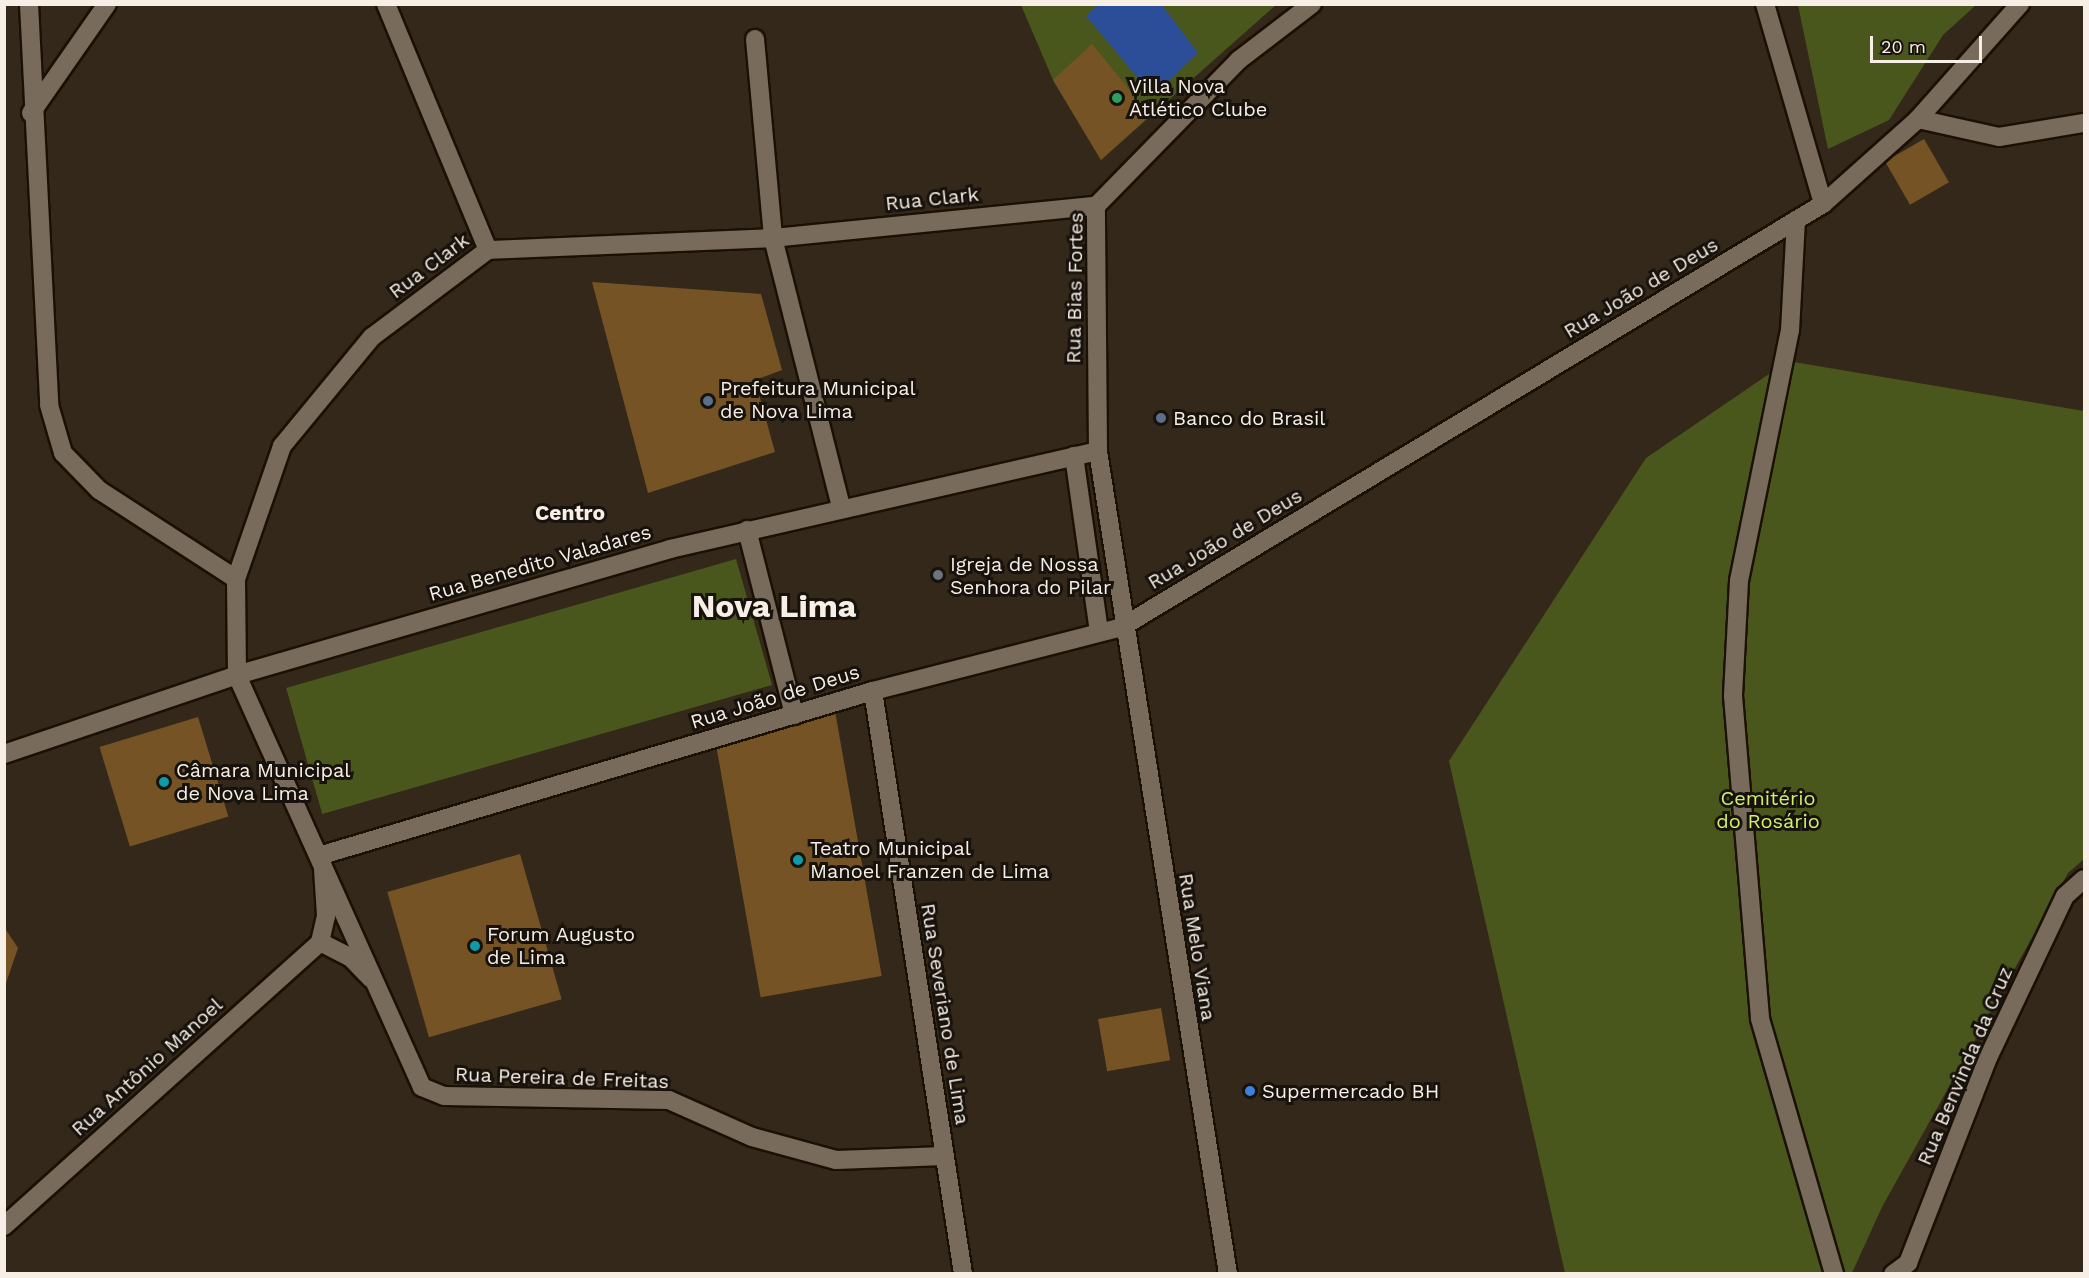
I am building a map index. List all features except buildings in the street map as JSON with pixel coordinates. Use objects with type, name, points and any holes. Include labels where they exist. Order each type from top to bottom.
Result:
[{"type":"street","points":[[29,4],[31,113],[49,405],[63,453],[99,490],[236,579]]},
{"type":"street","points":[[31,113],[107,4]]},
{"type":"street","points":[[386,4],[488,250]]},
{"type":"street","name":"Rua Bias Fortes","points":[[1122,627],[1098,451],[1096,206],[1239,60],[1312,4]]},
{"type":"street","points":[[1765,4],[1823,204]]},
{"type":"street","name":"Rua João de Deus","points":[[322,855],[873,691],[1122,627],[1823,204],[1918,119],[2020,4]]},
{"type":"street","points":[[755,39],[772,238],[841,507]]},
{"type":"street","points":[[1918,119],[1999,137],[2085,123]]},
{"type":"street","name":"Rua Clark","points":[[322,855],[237,675],[236,579],[282,446],[372,337],[488,250],[772,238],[1096,206]]},
{"type":"street","points":[[1796,220],[1790,330],[1739,581],[1733,696],[1760,1019],[1834,1274]]},
{"type":"street","name":"Rua Benedito Valadares","points":[[4,754],[237,675],[747,530],[1098,451]]},
{"type":"street","points":[[1074,456],[1099,632]]},
{"type":"street","points":[[747,530],[794,715]]},
{"type":"street","name":"Rua Melo Viana","points":[[1122,627],[1228,1274]]},
{"type":"street","name":"Rua Severiano de Lima","points":[[873,691],[963,1274]]},
{"type":"street","points":[[322,855],[326,916],[320,942],[351,958],[379,987]]},
{"type":"street","name":"Rua Pereira de Freitas","points":[[322,855],[379,987],[409,1066],[422,1087],[444,1096],[669,1100],[752,1137],[836,1160],[945,1156]]},
{"type":"street","name":"Rua Benvinda da Cruz","points":[[1893,1274],[1908,1263],[1988,1058],[2066,896],[2085,879]]},
{"type":"street","name":"Rua Antônio Manoel","points":[[4,1226],[320,942]]},
{"type":"green space","points":[[1798,4],[1976,5],[1943,35],[1889,120],[1828,149]]},
{"type":"green space","name":"Villa Nova Atlético Clube","points":[[1021,5],[1276,5],[1101,160],[1053,80]]},
{"type":"green space","name":"Cemitério do Rosário","points":[[1788,361],[2084,411],[2084,859],[2068,873],[1882,1207],[1852,1273],[1565,1273],[1449,761],[1646,458]]},
{"type":"green space","points":[[736,559],[772,685],[322,814],[286,688]]},
{"type":"water","points":[[1099,4],[1162,5],[1198,53],[1153,96],[1086,16]]},
{"type":"place","name":"Villa Nova Atlético Clube","points":[[1117,98]]},
{"type":"place","name":"Prefeitura Municipal de Nova Lima","points":[[708,401]]},
{"type":"place","name":"Banco do Brasil","points":[[1161,418]]},
{"type":"place","name":"Igreja de Nossa Senhora do Pilar","points":[[938,575]]},
{"type":"place","name":"Câmara Municipal de Nova Lima","points":[[164,782]]},
{"type":"place","name":"Teatro Municipal Manoel Franzen de Lima","points":[[798,860]]},
{"type":"place","name":"Forum Augusto de Lima","points":[[475,946]]},
{"type":"place","name":"Supermercado BH","points":[[1250,1091]]},
{"type":"district","name":"Centro","points":[[570,513]]},
{"type":"district","name":"Nova Lima","points":[[774,606]]}]
